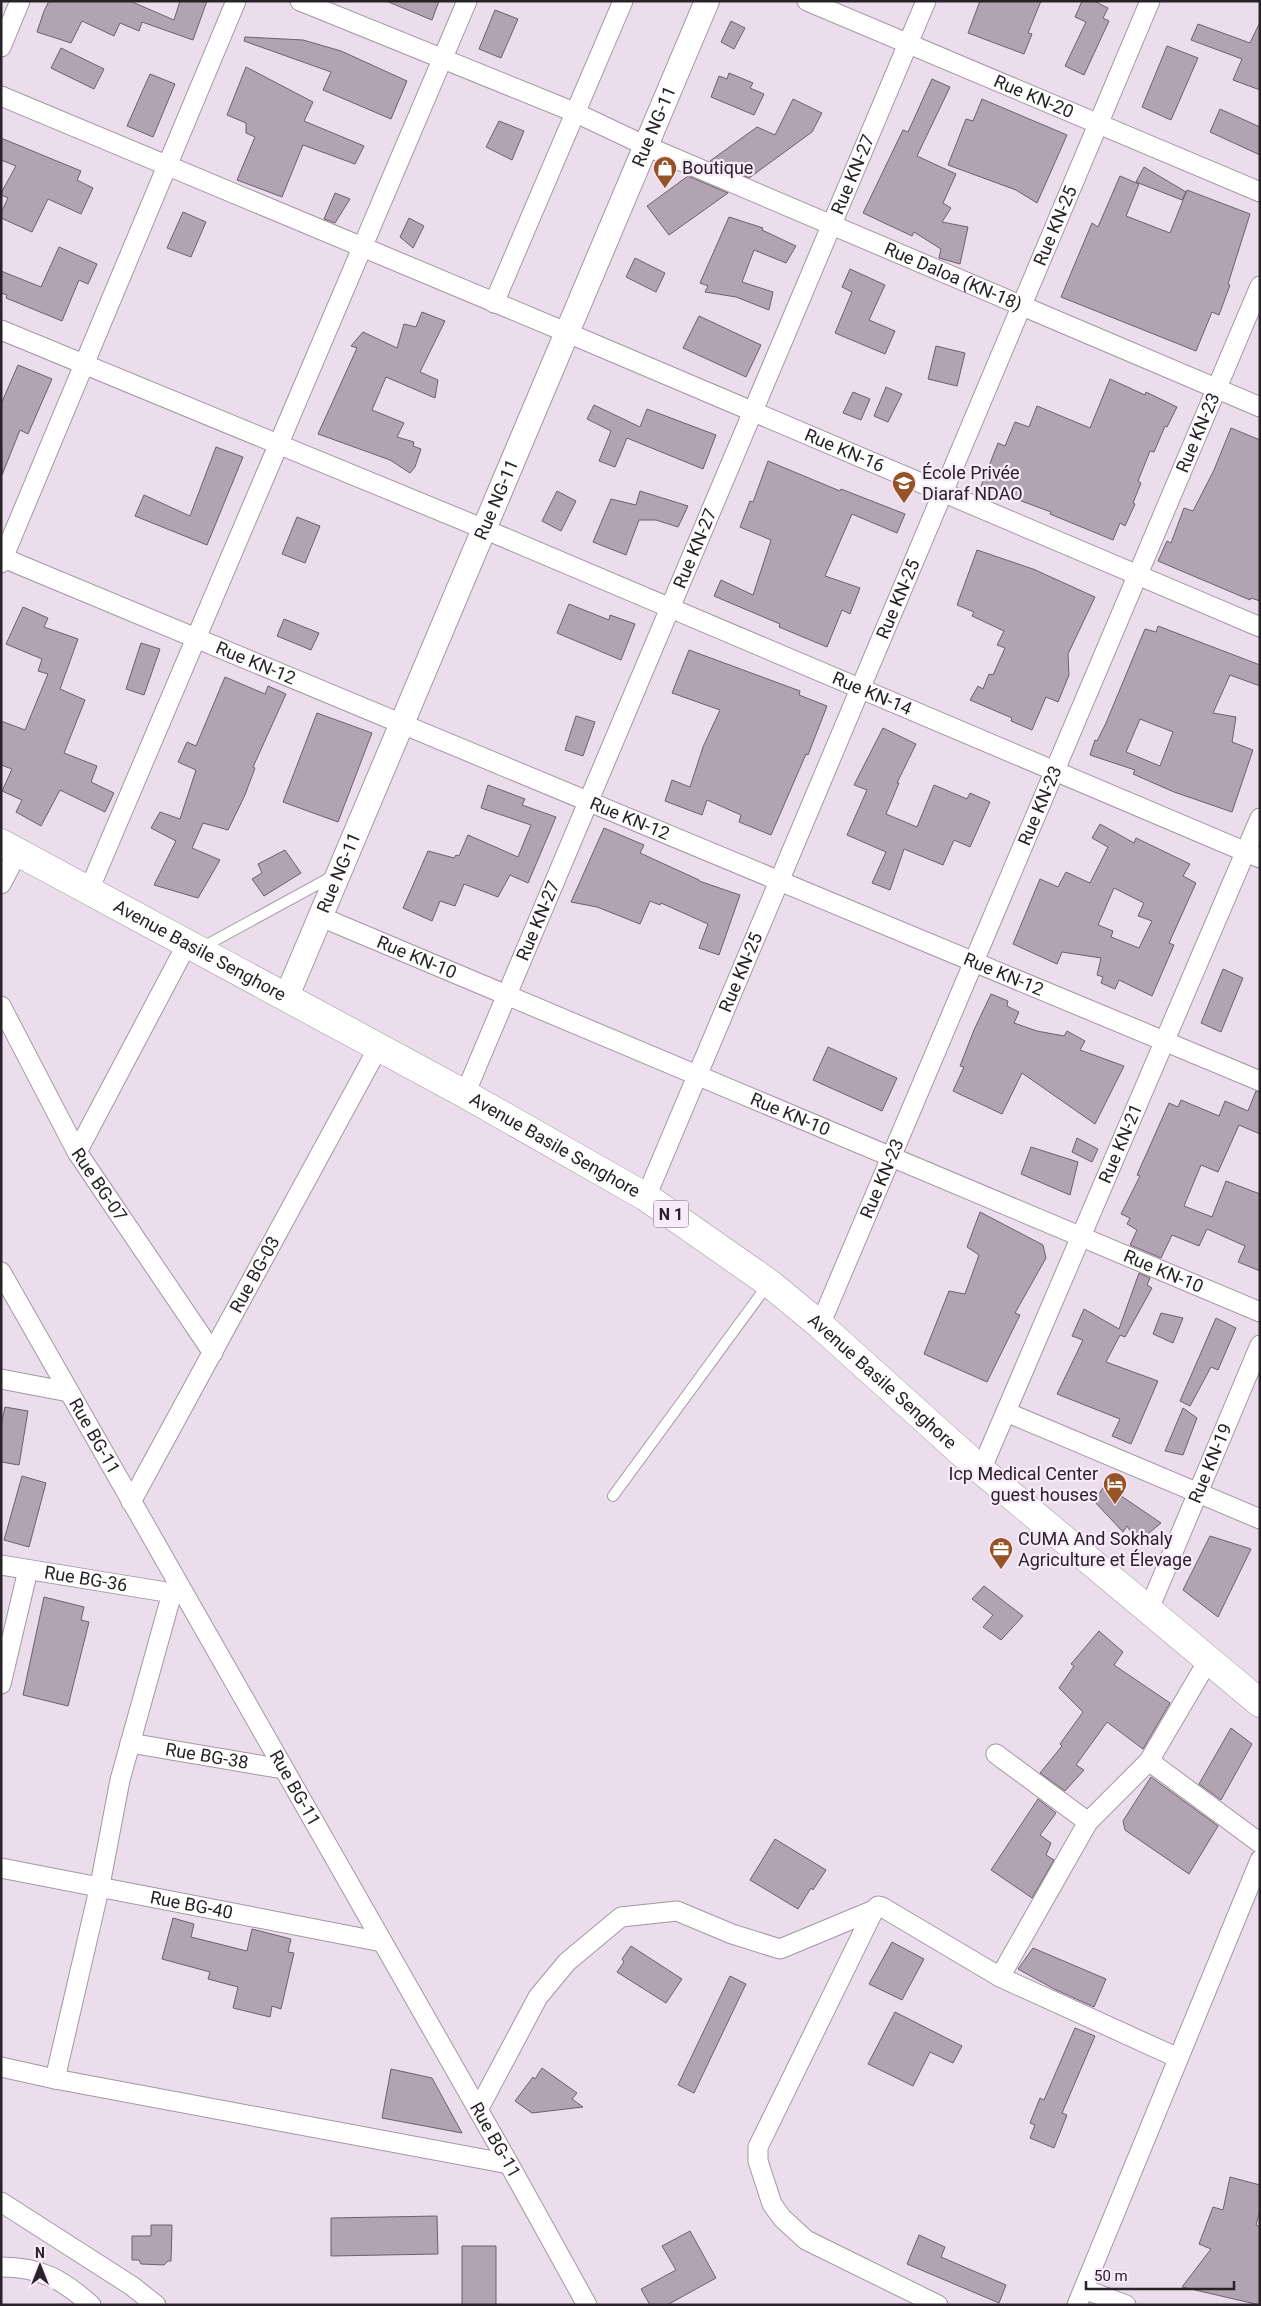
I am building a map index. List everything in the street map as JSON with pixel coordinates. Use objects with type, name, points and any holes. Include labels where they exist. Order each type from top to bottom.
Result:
[{"type":"highway","name":"Avenue Basile Senghore","points":[[10,848],[465,1094],[646,1197],[769,1282],[820,1325],[981,1470],[1260,1703]]},
{"type":"street","points":[[1,47],[20,1]]},
{"type":"street","points":[[2,559],[236,1]]},
{"type":"street","name":"Rue Daloa (KN-18)","points":[[300,1],[574,112],[646,146],[1260,407]]},
{"type":"street","points":[[89,890],[467,1]]},
{"type":"street","points":[[494,303],[623,1]]},
{"type":"street","name":"Rue NG-11","points":[[286,998],[707,1]]},
{"type":"street","name":"Rue KN-20","points":[[807,1],[1260,192]]},
{"type":"street","name":"Rue KN-27","points":[[465,1094],[926,1]]},
{"type":"street","name":"Rue KN-25","points":[[646,1197],[1150,1]]},
{"type":"street","name":"Rue KN-16","points":[[1,96],[568,333],[1260,627]]},
{"type":"street","name":"Rue KN-23","points":[[820,1325],[1260,286]]},
{"type":"street","name":"Rue KN-14","points":[[1,330],[278,446],[484,529],[1253,855]]},
{"type":"street","name":"Rue KN-12","points":[[2,559],[1260,1081]]},
{"type":"street","name":"Rue KN-21","points":[[981,1470],[1164,1041],[1253,855],[1260,818]]},
{"type":"street","points":[[1,884],[10,848]]},
{"type":"street","name":"Rue KN-10","points":[[321,918],[1260,1312]]},
{"type":"street","points":[[77,1152],[193,947]]},
{"type":"street","name":"Rue BG-07","points":[[1,1006],[77,1152],[213,1353]]},
{"type":"street","name":"Rue BG-03","points":[[131,1502],[378,1048]]},
{"type":"street","name":"Rue BG-11","points":[[1,1272],[131,1502],[177,1592],[284,1769],[587,2305]]},
{"type":"street","name":"Rue KN-19","points":[[1148,1609],[1260,1345]]},
{"type":"street","points":[[1,1379],[69,1392]]},
{"type":"street","points":[[1006,1412],[1260,1520]]},
{"type":"street","name":"Rue BG-36","points":[[1,1565],[177,1592]]},
{"type":"street","points":[[1,1684],[28,1570]]},
{"type":"street","points":[[55,2079],[100,1885],[120,1780],[177,1592]]},
{"type":"street","points":[[1000,1977],[1088,1822],[1150,1761],[1209,1659]]},
{"type":"street","name":"Rue BG-38","points":[[130,1743],[284,1769]]},
{"type":"street","points":[[996,1754],[1088,1822]]},
{"type":"street","points":[[1150,1761],[1260,1843]]},
{"type":"street","points":[[1126,2305],[1080,2297],[1260,1860]]},
{"type":"street","name":"Rue BG-40","points":[[1,1868],[100,1885],[382,1942]]},
{"type":"street","points":[[478,2110],[538,1997],[567,1962],[621,1917],[677,1911],[732,1934],[780,1949],[874,1910],[878,1906],[882,1907],[1000,1977],[1178,2058]]},
{"type":"street","points":[[874,1910],[758,2147],[758,2161],[772,2204],[782,2218],[806,2240],[938,2305]]},
{"type":"street","points":[[1,2067],[55,2079],[509,2164]]},
{"type":"street","points":[[1,2202],[133,2296],[156,2305]]},
{"type":"street","points":[[1,2267],[40,2271],[76,2292],[91,2305]]},
{"type":"lane","points":[[193,947],[339,872]]},
{"type":"lane","points":[[613,1496],[769,1282]]},
{"type":"building","points":[[49,1],[130,1],[174,20],[180,1],[207,1],[193,40],[142,22],[139,31],[120,23],[114,36],[82,21],[71,43],[37,32]]},
{"type":"building","points":[[386,1],[439,1],[432,20]]},
{"type":"building","points":[[980,1],[1041,1],[1028,33],[1032,34],[1024,54],[968,33]]},
{"type":"building","points":[[1082,1],[1094,1],[1108,8],[1103,18],[1109,21],[1084,75],[1065,66],[1086,22],[1075,17]]},
{"type":"building","points":[[495,10],[518,19],[501,58],[479,49]]},
{"type":"building","points":[[731,21],[745,28],[734,49],[721,42]]},
{"type":"building","points":[[1260,22],[1260,90],[1233,80],[1242,59],[1191,40],[1198,24],[1250,43]]},
{"type":"building","points":[[245,37],[303,40],[341,51],[407,81],[391,119],[323,90],[331,72],[244,41]]},
{"type":"building","points":[[1167,46],[1198,58],[1171,120],[1142,107]]},
{"type":"building","points":[[61,48],[104,69],[94,89],[51,68]]},
{"type":"building","points":[[246,67],[313,102],[304,121],[364,146],[355,164],[303,145],[282,197],[237,180],[255,137],[246,133],[246,123],[227,115]]},
{"type":"building","points":[[729,73],[753,83],[750,88],[764,94],[754,115],[711,97],[719,76],[727,79]]},
{"type":"building","points":[[150,74],[175,84],[153,137],[127,126]]},
{"type":"building","points":[[932,79],[950,87],[917,156],[956,174],[943,203],[951,208],[942,222],[968,227],[960,264],[939,258],[941,249],[914,232],[912,236],[863,213],[903,130],[908,132]]},
{"type":"building","points":[[793,99],[822,113],[812,132],[749,178],[710,161],[757,127],[775,135]]},
{"type":"building","points":[[982,99],[1067,135],[1037,203],[1016,190],[948,165],[966,119],[973,121]]},
{"type":"building","points":[[1220,109],[1260,127],[1260,155],[1210,132]]},
{"type":"building","points":[[499,121],[524,131],[512,160],[486,147]]},
{"type":"building","points":[[1,138],[81,171],[77,180],[93,188],[81,214],[48,199],[32,232],[1,218],[1,213],[8,198],[1,195],[1,193],[16,166],[1,160]]},
{"type":"building","points":[[1144,167],[1186,192],[1182,200],[1136,182]]},
{"type":"building","points":[[688,176],[728,193],[669,235],[647,206]]},
{"type":"building","points":[[1120,176],[1139,184],[1126,216],[1170,233],[1187,190],[1250,214],[1228,284],[1230,285],[1219,315],[1212,312],[1196,351],[1061,297],[1092,223],[1098,227]]},
{"type":"building","points":[[335,193],[350,199],[335,223],[324,219]]},
{"type":"building","points":[[183,212],[206,222],[191,257],[167,248]]},
{"type":"building","points":[[729,217],[763,228],[762,230],[796,246],[786,263],[754,250],[742,282],[773,292],[769,310],[736,297],[705,292],[708,286],[700,283]]},
{"type":"building","points":[[409,218],[424,226],[413,248],[400,237]]},
{"type":"building","points":[[59,247],[97,264],[88,284],[79,280],[62,321],[6,298],[7,295],[1,293],[1,271],[41,287]]},
{"type":"building","points":[[635,258],[665,273],[656,292],[626,277]]},
{"type":"building","points":[[850,269],[885,285],[869,320],[895,331],[885,354],[835,333],[852,292],[842,287]]},
{"type":"building","points":[[422,312],[445,321],[420,372],[438,380],[435,398],[386,377],[372,410],[404,423],[397,437],[414,442],[413,446],[421,449],[415,467],[410,473],[390,460],[318,434],[357,348],[351,346],[363,332],[397,348],[404,324],[416,327]]},
{"type":"building","points":[[699,316],[761,345],[746,377],[683,348]]},
{"type":"building","points":[[936,346],[965,353],[957,386],[928,379]]},
{"type":"building","points":[[18,365],[52,379],[28,434],[20,430],[2,475],[1,404]]},
{"type":"building","points":[[1110,379],[1145,395],[1146,392],[1177,407],[1167,427],[1165,426],[1154,452],[1150,451],[1138,481],[1141,483],[1133,503],[1135,504],[1125,526],[1120,523],[1113,540],[1050,514],[1051,512],[981,486],[998,443],[1005,446],[1015,422],[1029,427],[1037,406],[1090,428]]},
{"type":"building","points":[[886,387],[902,394],[888,422],[874,416]]},
{"type":"building","points":[[853,392],[870,399],[861,420],[843,413]]},
{"type":"building","points":[[594,405],[640,427],[647,409],[716,435],[703,469],[627,438],[615,467],[599,461],[611,431],[587,419]]},
{"type":"building","points":[[1231,428],[1260,440],[1260,601],[1251,598],[1250,600],[1158,561],[1167,541],[1171,543],[1184,508],[1193,511],[1214,470]]},
{"type":"building","points":[[216,447],[243,457],[207,545],[135,516],[144,495],[190,516]]},
{"type":"building","points":[[768,461],[840,491],[841,489],[905,514],[897,533],[852,514],[825,576],[860,588],[850,614],[842,610],[827,647],[779,627],[780,624],[714,596],[721,580],[753,595],[771,540],[740,527],[750,501],[753,502]]},
{"type":"building","points":[[557,491],[576,501],[561,531],[542,521]]},
{"type":"building","points":[[640,491],[688,506],[678,527],[656,520],[639,520],[626,555],[593,542],[611,499],[636,505]]},
{"type":"building","points":[[297,517],[320,526],[305,563],[282,554]]},
{"type":"building","points":[[977,550],[1033,569],[1095,597],[1068,654],[1069,675],[1058,702],[1046,697],[1032,730],[1011,721],[1012,718],[970,700],[978,686],[983,689],[989,674],[993,675],[1005,648],[997,645],[1004,631],[972,616],[974,612],[957,605]]},
{"type":"building","points":[[569,604],[609,620],[610,615],[635,624],[621,660],[557,633]]},
{"type":"building","points":[[23,607],[48,618],[44,627],[78,639],[60,689],[85,700],[64,753],[97,766],[91,782],[114,793],[105,812],[60,790],[41,826],[16,812],[22,800],[2,791],[12,769],[1,765],[1,721],[25,730],[48,674],[38,671],[42,659],[6,644]]},
{"type":"building","points":[[284,619],[319,633],[311,650],[277,636]]},
{"type":"building","points":[[1158,626],[1260,665],[1260,686],[1230,675],[1213,713],[1236,717],[1232,742],[1253,750],[1232,812],[1174,792],[1133,774],[1135,770],[1090,755],[1095,740],[1097,741],[1106,723],[1145,629],[1156,632]],"holes":[[[1140,719],[1173,732],[1160,766],[1126,752]]]},
{"type":"building","points":[[141,643],[160,649],[144,695],[126,689]]},
{"type":"building","points":[[689,650],[800,691],[799,695],[827,706],[808,755],[806,754],[771,835],[739,822],[741,815],[707,800],[702,815],[665,801],[672,780],[690,787],[703,747],[720,710],[672,693]]},
{"type":"building","points":[[225,677],[265,694],[268,686],[286,694],[253,767],[255,768],[245,795],[228,830],[203,823],[192,848],[220,860],[198,898],[154,885],[176,841],[151,828],[160,812],[180,819],[196,770],[178,762],[187,742],[196,746]]},
{"type":"building","points":[[317,713],[372,733],[338,822],[283,802]]},
{"type":"building","points":[[576,716],[595,722],[583,756],[565,750]]},
{"type":"building","points":[[883,728],[916,744],[897,783],[899,783],[886,814],[917,827],[934,785],[967,799],[970,793],[990,802],[970,847],[954,840],[943,865],[904,849],[890,890],[872,883],[886,852],[847,835],[867,790],[854,785]]},
{"type":"building","points":[[488,785],[525,799],[522,805],[556,817],[528,883],[510,875],[498,897],[464,884],[455,906],[440,901],[432,921],[403,908],[428,851],[454,858],[456,855],[459,856],[468,835],[518,857],[531,825],[481,808]]},
{"type":"building","points":[[1100,824],[1134,843],[1136,838],[1190,864],[1183,876],[1196,883],[1169,943],[1174,945],[1152,996],[1119,980],[1115,989],[1101,983],[1103,977],[1097,975],[1101,958],[1062,952],[1057,964],[1013,944],[1040,879],[1058,887],[1066,872],[1090,883],[1108,847],[1092,838]],"holes":[[[1114,888],[1144,903],[1138,916],[1152,921],[1139,948],[1111,937],[1113,931],[1098,925]]]},
{"type":"building","points":[[604,828],[644,845],[640,853],[699,881],[740,895],[719,955],[699,948],[708,924],[661,903],[660,905],[650,901],[640,924],[597,907],[571,902]]},
{"type":"building","points":[[285,850],[301,873],[264,896],[252,879],[262,873],[258,864]]},
{"type":"building","points":[[1223,969],[1243,978],[1221,1032],[1201,1023]]},
{"type":"building","points":[[991,994],[1008,1001],[1007,1006],[1019,1012],[1014,1023],[1037,1031],[1064,1036],[1067,1031],[1085,1041],[1080,1050],[1124,1066],[1095,1124],[1022,1073],[1002,1114],[953,1091],[964,1067],[960,1066],[974,1030]]},
{"type":"building","points":[[828,1047],[897,1078],[882,1111],[813,1080]]},
{"type":"building","points":[[1256,1091],[1260,1092],[1260,1134],[1239,1125],[1218,1172],[1201,1165],[1184,1206],[1212,1217],[1226,1181],[1260,1194],[1260,1271],[1238,1262],[1245,1246],[1207,1229],[1199,1246],[1172,1235],[1161,1258],[1130,1245],[1137,1230],[1127,1224],[1130,1218],[1121,1214],[1140,1176],[1137,1175],[1169,1103],[1178,1107],[1181,1100],[1219,1116],[1225,1101],[1248,1111]]},
{"type":"building","points":[[1077,1138],[1098,1149],[1092,1162],[1072,1152]]},
{"type":"building","points":[[1031,1147],[1078,1162],[1070,1195],[1021,1174]]},
{"type":"building","points":[[980,1212],[1043,1245],[1046,1258],[1015,1313],[1020,1315],[987,1382],[924,1354],[949,1291],[965,1294],[979,1255],[967,1247]]},
{"type":"building","points":[[1139,1273],[1150,1278],[1147,1285],[1152,1288],[1125,1337],[1120,1335],[1106,1362],[1158,1381],[1131,1444],[1112,1436],[1120,1419],[1057,1394],[1083,1340],[1072,1336],[1084,1309],[1119,1329]]},
{"type":"building","points":[[1161,1313],[1183,1318],[1173,1343],[1153,1334]]},
{"type":"building","points":[[1216,1318],[1236,1328],[1218,1370],[1211,1367],[1190,1406],[1180,1401]]},
{"type":"building","points":[[5,1407],[28,1411],[19,1465],[1,1462],[1,1425]]},
{"type":"building","points":[[1183,1408],[1197,1418],[1183,1455],[1165,1451]]},
{"type":"building","points":[[22,1476],[46,1483],[29,1547],[4,1540]]},
{"type":"building","points":[[1105,1485],[1161,1523],[1138,1542],[1127,1526],[1123,1532],[1094,1501]]},
{"type":"building","points":[[1210,1536],[1251,1549],[1218,1617],[1183,1590]]},
{"type":"building","points":[[984,1586],[1023,1616],[1001,1640],[983,1627],[993,1615],[972,1599]]},
{"type":"building","points":[[44,1597],[84,1607],[81,1620],[89,1622],[68,1706],[23,1695]]},
{"type":"building","points":[[1099,1631],[1123,1652],[1114,1665],[1170,1703],[1143,1749],[1107,1722],[1076,1765],[1084,1770],[1065,1791],[1040,1773],[1062,1746],[1060,1744],[1083,1712],[1059,1688],[1074,1666],[1071,1664]]},
{"type":"building","points":[[1231,1728],[1252,1744],[1221,1800],[1199,1784]]},
{"type":"building","points":[[1151,1777],[1218,1826],[1189,1874],[1125,1830],[1123,1821]]},
{"type":"building","points":[[1038,1799],[1056,1813],[1040,1835],[1051,1843],[1046,1855],[1054,1860],[1032,1898],[991,1870]]},
{"type":"building","points":[[775,1839],[826,1870],[813,1890],[811,1888],[798,1909],[750,1880]]},
{"type":"building","points":[[173,1918],[194,1924],[191,1937],[247,1951],[252,1929],[291,1939],[288,1952],[294,1953],[281,2009],[272,2006],[270,2017],[233,2008],[238,1987],[208,1979],[210,1972],[162,1959]]},
{"type":"building","points":[[892,1942],[924,1959],[902,2000],[869,1984]]},
{"type":"building","points":[[631,1946],[682,1979],[666,2003],[617,1972],[624,1962],[622,1959]]},
{"type":"building","points":[[1033,1948],[1106,1979],[1094,2007],[1054,1989],[1018,1969]]},
{"type":"building","points":[[730,1976],[746,1984],[694,2093],[678,2085]]},
{"type":"building","points":[[895,2012],[962,2046],[953,2063],[930,2052],[913,2086],[868,2064]]},
{"type":"building","points":[[1075,2028],[1095,2036],[1062,2113],[1067,2115],[1054,2148],[1030,2138],[1035,2125],[1030,2123],[1040,2098],[1044,2100]]},
{"type":"building","points":[[542,2068],[577,2093],[572,2099],[583,2107],[532,2113],[515,2101],[533,2077],[535,2079]]},
{"type":"building","points":[[391,2069],[432,2078],[462,2133],[382,2118]]},
{"type":"building","points":[[1230,2177],[1260,2185],[1260,2210],[1256,2225],[1260,2227],[1260,2305],[1182,2287],[1211,2249],[1199,2244],[1213,2207],[1223,2210]]},
{"type":"building","points":[[437,2216],[438,2254],[331,2256],[331,2218]]},
{"type":"building","points":[[151,2225],[172,2225],[171,2261],[164,2265],[141,2264],[139,2260],[132,2260],[132,2236],[151,2236]]},
{"type":"building","points":[[690,2231],[716,2278],[667,2305],[650,2305],[641,2289],[676,2270],[662,2246]]},
{"type":"building","points":[[919,2235],[945,2247],[941,2257],[1006,2285],[999,2303],[907,2264]]},
{"type":"building","points":[[462,2246],[496,2246],[496,2305],[462,2305]]},
{"type":"place","name":"Boutique","points":[[665,189]]},
{"type":"place","name":"École Privée Diaraf NDAO","points":[[904,504]]},
{"type":"place","name":"Icp Medical Center guest houses","points":[[1115,1505]]},
{"type":"place","name":"CUMA And Sokhaly Agriculture et Élevage","points":[[1001,1570]]}]
